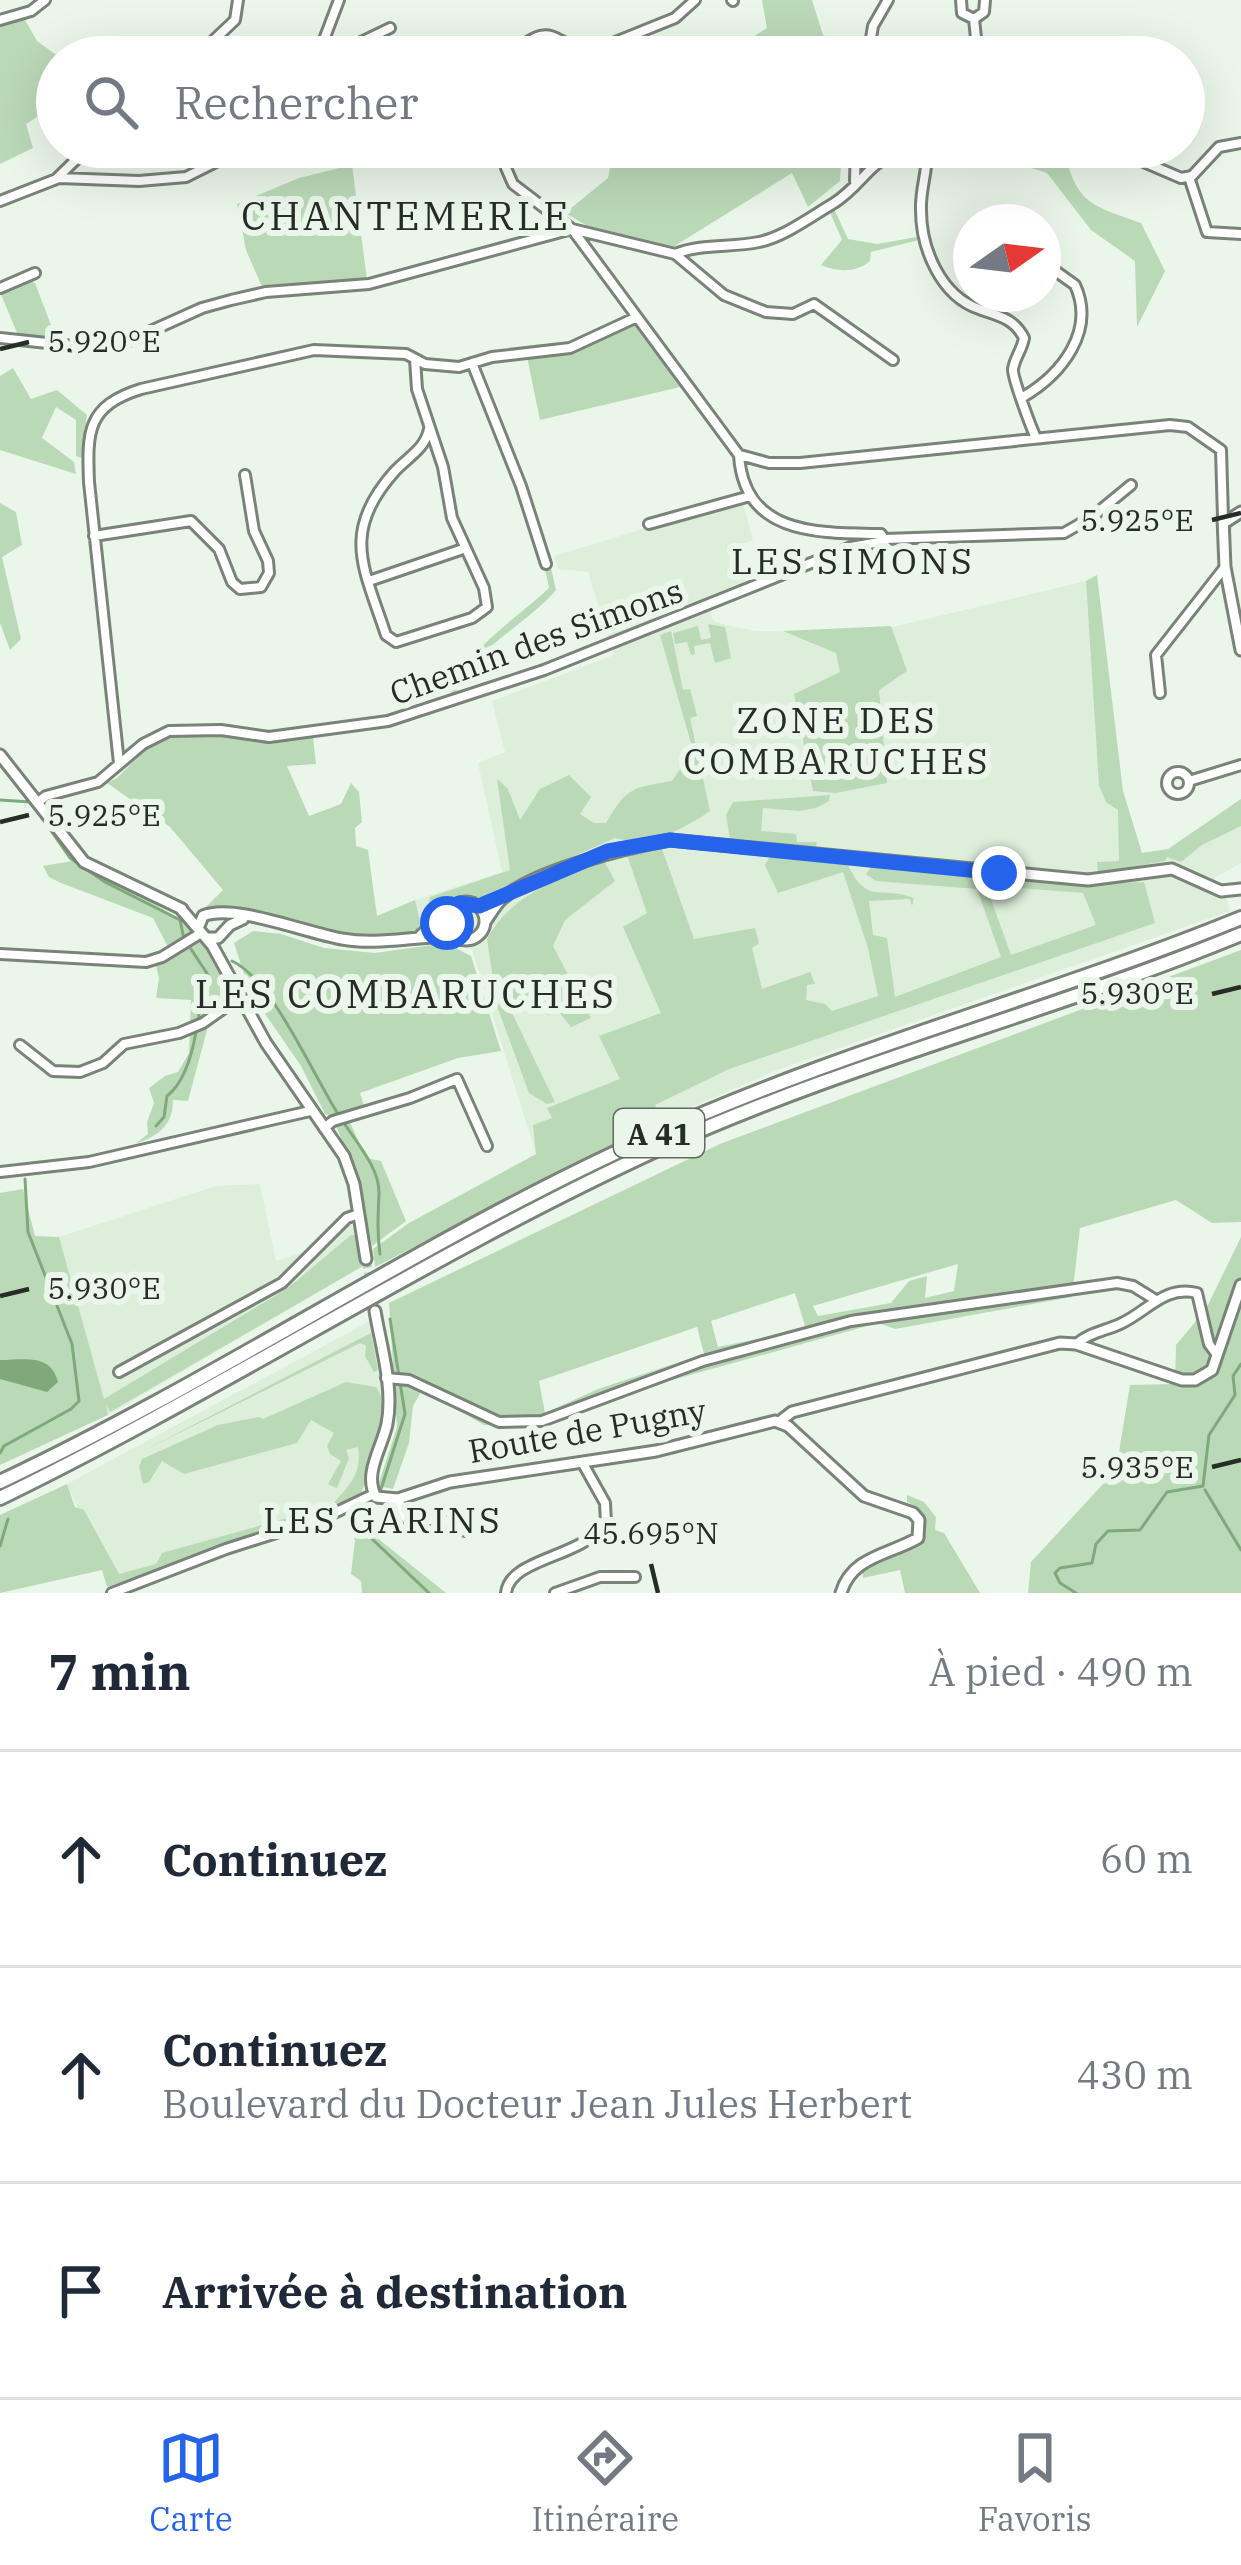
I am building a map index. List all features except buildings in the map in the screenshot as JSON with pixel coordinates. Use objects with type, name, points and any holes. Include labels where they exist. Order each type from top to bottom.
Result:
[{"type":"highway","name":"A 41","points":[[0,1482],[484,1218],[654,1135],[855,1054],[1241,918]]},
{"type":"highway","name":"A 41","points":[[0,1498],[500,1227],[665,1146],[853,1071],[1241,934]]},
{"type":"street","points":[[0,20],[31,11],[45,0]]},
{"type":"street","points":[[218,36],[235,20],[238,0]]},
{"type":"street","points":[[325,36],[339,0]]},
{"type":"street","points":[[630,36],[675,18],[695,0]]},
{"type":"street","points":[[871,36],[888,0]]},
{"type":"street","points":[[961,0],[962,13],[974,19]]},
{"type":"street","points":[[974,19],[984,13],[985,0]]},
{"type":"street","points":[[974,19],[976,36]]},
{"type":"street","points":[[373,36],[390,28]]},
{"type":"street","points":[[1205,161],[1219,147],[1241,142]]},
{"type":"street","points":[[0,201],[56,178],[67,168]]},
{"type":"street","points":[[56,178],[140,181],[186,177],[204,168]]},
{"type":"street","points":[[506,168],[513,184],[572,229],[743,457],[800,464],[1188,427],[1221,450],[1222,570],[1241,650]]},
{"type":"street","points":[[855,168],[855,183]]},
{"type":"street","points":[[675,254],[773,237],[845,195],[874,168]]},
{"type":"street","points":[[928,168],[921,217],[940,277],[957,300],[1018,327],[1024,338],[1012,371],[1033,439]]},
{"type":"street","points":[[1158,168],[1181,178],[1198,168]]},
{"type":"street","points":[[1189,177],[1208,232],[1241,234]]},
{"type":"street","points":[[0,338],[109,346],[146,337],[202,308],[231,300],[266,292],[374,283],[572,229],[675,254],[704,281],[766,313],[794,314],[814,304],[893,360]]},
{"type":"street","points":[[0,289],[35,272]]},
{"type":"street","points":[[1023,397],[1077,344],[1082,324],[1075,285],[1061,275]]},
{"type":"street","points":[[119,764],[88,440],[99,412],[124,394],[314,350],[406,353],[420,361],[459,367],[492,357],[569,348],[637,317]]},
{"type":"street","points":[[420,361],[417,388],[437,452],[463,548],[484,588],[488,607],[472,618],[396,643],[386,635],[360,556],[360,532],[388,479],[423,446],[429,429]]},
{"type":"street","points":[[472,363],[546,564]]},
{"type":"street","points":[[423,446],[437,452]]},
{"type":"street","points":[[743,457],[740,474],[750,496],[777,521],[837,535],[877,534],[885,539],[1064,532],[1092,517],[1131,485]]},
{"type":"street","points":[[94,536],[191,521],[219,549],[232,582],[240,589],[262,587],[269,573],[268,561],[254,531],[245,475]]},
{"type":"street","points":[[649,524],[750,496]]},
{"type":"street","points":[[1225,521],[1241,512]]},
{"type":"street","name":"Chemin des Simons","points":[[38,802],[98,782],[158,735],[177,730],[269,737],[360,728],[430,709],[586,654],[851,547],[885,539]]},
{"type":"street","points":[[369,581],[463,548]]},
{"type":"street","points":[[1160,692],[1156,656],[1222,570]]},
{"type":"street","points":[[0,755],[84,862],[182,909],[254,916],[356,941],[380,942],[421,935],[476,938],[502,899]]},
{"type":"street","points":[[1189,782],[1241,765]]},
{"type":"street","points":[[421,935],[464,902],[479,906],[608,851],[670,840],[1088,880],[1172,869],[1221,892],[1241,889]]},
{"type":"street","points":[[479,906],[485,922]]},
{"type":"street","points":[[182,909],[202,932],[310,1111],[328,1124],[350,1168],[366,1259]]},
{"type":"street","points":[[448,913],[448,929],[455,937]]},
{"type":"street","points":[[202,932],[205,914]]},
{"type":"street","points":[[220,914],[221,962]]},
{"type":"street","points":[[0,954],[146,962],[202,932],[223,933],[254,916]]},
{"type":"street","points":[[20,1045],[53,1071],[80,1072],[103,1063],[124,1044],[203,1023],[240,997]]},
{"type":"street","points":[[328,1124],[458,1078],[487,1146]]},
{"type":"street","points":[[0,1172],[56,1168],[310,1111]]},
{"type":"street","points":[[119,1372],[281,1283],[335,1230],[359,1214]]},
{"type":"street","points":[[335,1230],[361,1228]]},
{"type":"street","points":[[396,1378],[499,1422],[542,1421],[703,1361],[851,1321],[1117,1282],[1154,1299]]},
{"type":"street","points":[[841,1593],[854,1568],[918,1538],[919,1520],[913,1513],[864,1496],[784,1424],[804,1409],[1060,1343],[1182,1380],[1208,1374],[1241,1285]]},
{"type":"street","points":[[1076,1345],[1130,1318],[1154,1299],[1191,1290],[1197,1293],[1209,1344],[1218,1356]]},
{"type":"street","points":[[112,1593],[326,1517],[374,1494],[370,1480],[396,1378],[375,1311]]},
{"type":"street","name":"Route de Pugny","points":[[374,1494],[398,1499],[450,1482],[681,1446],[763,1422],[784,1424]]},
{"type":"street","points":[[506,1593],[508,1579],[516,1570],[566,1553],[606,1524],[605,1504],[583,1462]]},
{"type":"street","points":[[398,1499],[406,1519],[446,1521],[465,1531]]},
{"type":"street","points":[[555,1593],[600,1577],[635,1576]]},
{"type":"shaded area","points":[[762,0],[812,0],[823,36],[754,36],[767,28]]},
{"type":"shaded area","points":[[24,18],[36,39],[36,118],[26,124],[33,148],[0,164],[0,26]]},
{"type":"shaded area","points":[[352,168],[367,280],[262,287],[246,250],[237,204],[299,178]]},
{"type":"shaded area","points":[[610,168],[841,168],[840,181],[808,207],[792,173],[673,247],[594,230],[565,213],[608,178]]},
{"type":"shaded area","points":[[1032,168],[1070,168],[1087,199],[1141,223],[1165,271],[1137,327],[1135,261],[1091,230],[1047,173]]},
{"type":"shaded area","points":[[834,209],[848,239],[877,244],[923,239],[871,252],[870,261],[859,268],[821,265],[842,240],[829,210]]},
{"type":"shaded area","points":[[28,280],[35,283],[57,341],[18,335],[0,292]]},
{"type":"shaded area","points":[[636,325],[680,387],[540,420],[527,357],[570,350]]},
{"type":"shaded area","points":[[13,368],[31,399],[57,390],[87,415],[82,458],[76,456],[76,420],[56,407],[42,438],[74,462],[76,474],[0,450],[0,376]]},
{"type":"shaded area","name":"ZONE DES COMBARUCHES","points":[[742,499],[753,540],[739,546],[756,591],[710,610],[713,621],[726,625],[756,631],[868,633],[1086,581],[1099,786],[1118,809],[1121,851],[1168,849],[1181,862],[1202,845],[1241,826],[1241,863],[1214,878],[1224,889],[1230,911],[777,1070],[552,1168],[536,1154],[472,950],[422,930],[415,900],[502,872],[478,763],[505,752],[492,701],[614,655],[588,572],[558,569],[554,556]]},
{"type":"shaded area","points":[[0,503],[16,512],[22,545],[2,557],[21,639],[10,650],[0,623]]},
{"type":"shaded area","points":[[551,568],[556,590],[470,667],[449,700],[477,652],[549,588],[545,569]]},
{"type":"shaded area","points":[[1097,575],[1123,791],[1142,853],[1168,849],[1241,799],[1241,826],[1202,845],[1181,862],[1167,857],[1098,873],[1097,862],[1119,861],[1118,810],[1106,802],[1099,786],[1086,581]]},
{"type":"shaded area","points":[[708,624],[725,627],[731,658],[715,663],[710,643],[694,646],[691,655],[687,642],[675,644],[673,633],[698,626],[701,640],[711,638]]},
{"type":"shaded area","points":[[891,626],[907,671],[879,690],[887,783],[836,793],[813,791],[794,694],[840,672],[836,653],[783,631]]},
{"type":"shaded area","points":[[671,631],[683,690],[690,689],[697,716],[690,718],[710,811],[653,839],[615,838],[483,897],[447,897],[438,915],[427,914],[430,897],[510,870],[497,779],[508,789],[520,820],[540,789],[569,775],[591,797],[580,814],[594,823],[606,823],[632,791],[672,781],[693,750],[660,635]]},
{"type":"shaded area","points":[[192,731],[273,740],[313,737],[316,764],[287,766],[309,816],[341,804],[351,783],[359,792],[362,822],[355,828],[356,846],[368,850],[377,916],[415,900],[422,930],[362,934],[261,912],[206,907],[223,890],[170,827],[107,783],[157,738]]},
{"type":"shaded area","points":[[830,795],[829,801],[816,808],[763,808],[761,831],[796,834],[797,842],[817,842],[815,852],[731,845],[726,815],[733,802]]},
{"type":"shaded area","points":[[662,849],[694,939],[755,928],[759,943],[752,948],[762,989],[810,972],[815,984],[807,985],[806,1000],[825,1004],[832,1011],[878,996],[843,872],[778,893],[765,865],[770,856],[848,865],[869,890],[914,898],[912,906],[910,899],[869,901],[873,935],[887,938],[895,997],[1001,957],[977,889],[876,881],[866,874],[871,867],[983,877],[1011,955],[1096,925],[1083,893],[1005,887],[1010,880],[1144,882],[1155,923],[729,1069],[655,1105],[663,1119],[375,1267],[373,1249],[409,1223],[536,1154],[533,1125],[552,1118],[547,1108],[620,1079],[599,1036],[661,1013],[623,927],[647,913],[627,855]]},
{"type":"shaded area","points":[[78,860],[191,925],[234,994],[203,1016],[207,1030],[188,1101],[173,1100],[163,1129],[135,1144],[148,1134],[154,1103],[149,1088],[178,1072],[189,1053],[191,1000],[156,998],[156,966],[169,949],[153,918],[61,883],[49,877],[43,866]]},
{"type":"shaded area","points":[[604,861],[615,881],[565,920],[553,946],[591,1018],[571,1027],[558,1011],[548,1015],[536,993],[509,1007],[555,1102],[547,1104],[529,1093],[497,1006],[487,939],[523,899]]},
{"type":"shaded area","points":[[253,931],[281,934],[324,948],[375,953],[446,943],[471,956],[501,1051],[458,1058],[360,1093],[364,1106],[331,1117],[250,992],[234,943]]},
{"type":"shaded area","points":[[1241,950],[1241,1222],[1212,1223],[1176,1200],[1080,1228],[1072,1297],[895,1329],[878,1323],[593,1402],[531,1426],[484,1425],[422,1390],[413,1406],[409,1443],[393,1489],[378,1486],[397,1427],[389,1303],[720,1144]],"holes":[[[958,1264],[954,1291],[925,1298],[927,1276],[909,1281],[891,1303],[818,1316],[813,1306]],[[795,1293],[806,1329],[718,1347],[711,1321]],[[697,1327],[704,1354],[598,1389],[545,1413],[539,1381]]]},
{"type":"shaded area","points":[[349,1120],[366,1158],[381,1161],[406,1221],[372,1246],[358,1177],[335,1124]]},
{"type":"shaded area","points":[[260,1184],[276,1261],[301,1253],[348,1211],[363,1266],[108,1415],[59,1237],[216,1186]]},
{"type":"shaded area","points":[[23,1189],[35,1236],[59,1237],[104,1399],[288,1288],[351,1235],[357,1236],[363,1266],[110,1412],[106,1405],[108,1415],[0,1465],[0,1193]]},
{"type":"shaded area","points":[[1241,1237],[1241,1593],[1028,1593],[1031,1562],[1116,1470],[1130,1385],[1175,1384],[1176,1345],[1206,1309]]},
{"type":"shaded area","points":[[372,1320],[384,1400],[381,1429],[362,1495],[354,1503],[110,1580],[67,1484]]},
{"type":"shaded area","points":[[371,1333],[378,1370],[374,1372],[365,1356],[366,1346],[360,1343],[135,1455]]},
{"type":"shaded area","points":[[0,1360],[43,1362],[58,1382],[47,1392],[0,1379]]},
{"type":"shaded area","points":[[346,1382],[376,1387],[383,1411],[361,1495],[341,1506],[334,1503],[357,1471],[358,1447],[346,1450],[349,1458],[337,1488],[328,1484],[341,1461],[327,1446],[334,1433],[311,1420],[297,1443],[184,1474],[162,1461],[143,1484],[142,1459],[218,1425],[263,1419]]},
{"type":"shaded area","points":[[67,1484],[75,1507],[84,1510],[119,1574],[156,1564],[162,1553],[323,1508],[325,1512],[107,1587],[102,1570],[0,1593],[0,1515]]},
{"type":"shaded area","points":[[907,1495],[924,1502],[936,1517],[935,1530],[944,1533],[980,1593],[905,1593],[900,1570],[863,1578],[862,1568],[923,1542],[923,1518],[907,1502]]},
{"type":"shaded area","points":[[373,1510],[376,1537],[446,1593],[362,1593],[361,1581],[351,1574],[355,1540],[346,1518]]},
{"type":"waterway","points":[[1228,540],[1230,526],[1241,518]]},
{"type":"waterway","points":[[0,800],[31,802],[70,858],[105,882],[180,920],[184,939]]},
{"type":"waterway","points":[[191,949],[210,978],[198,995],[199,1018]]},
{"type":"waterway","points":[[232,961],[247,971],[277,1007],[338,1114]]},
{"type":"waterway","points":[[156,1126],[164,1117],[167,1096],[187,1067],[196,1032]]},
{"type":"waterway","points":[[344,1123],[376,1175],[380,1254]]},
{"type":"waterway","points":[[0,1453],[4,1446],[79,1401],[72,1344],[28,1232],[25,1179]]},
{"type":"waterway","points":[[381,1489],[405,1414],[390,1319]]},
{"type":"waterway","points":[[1076,1593],[1060,1583],[1055,1573],[1060,1568],[1092,1563],[1096,1544],[1108,1531],[1140,1530],[1167,1492],[1203,1486],[1209,1435],[1235,1395],[1233,1376],[1241,1364]]},
{"type":"waterway","points":[[1205,1490],[1241,1550]]},
{"type":"waterway","points":[[374,1508],[371,1538],[429,1593]]},
{"type":"waterway","points":[[0,1546],[8,1519]]},
{"type":"tunnel","points":[[366,1259],[375,1311]]},
{"type":"district","name":"CHANTEMERLE","points":[[406,215]]},
{"type":"district","name":"LES SIMONS","points":[[853,560]]},
{"type":"district","name":"ZONE DES COMBARUCHES","points":[[837,740]]},
{"type":"district","name":"LES COMBARUCHES","points":[[406,993]]},
{"type":"district","name":"LES GARINS","points":[[383,1519]]},
{"type":"route","points":[[447,923],[448,913],[459,903],[479,906],[608,851],[670,840],[999,873]]}]
